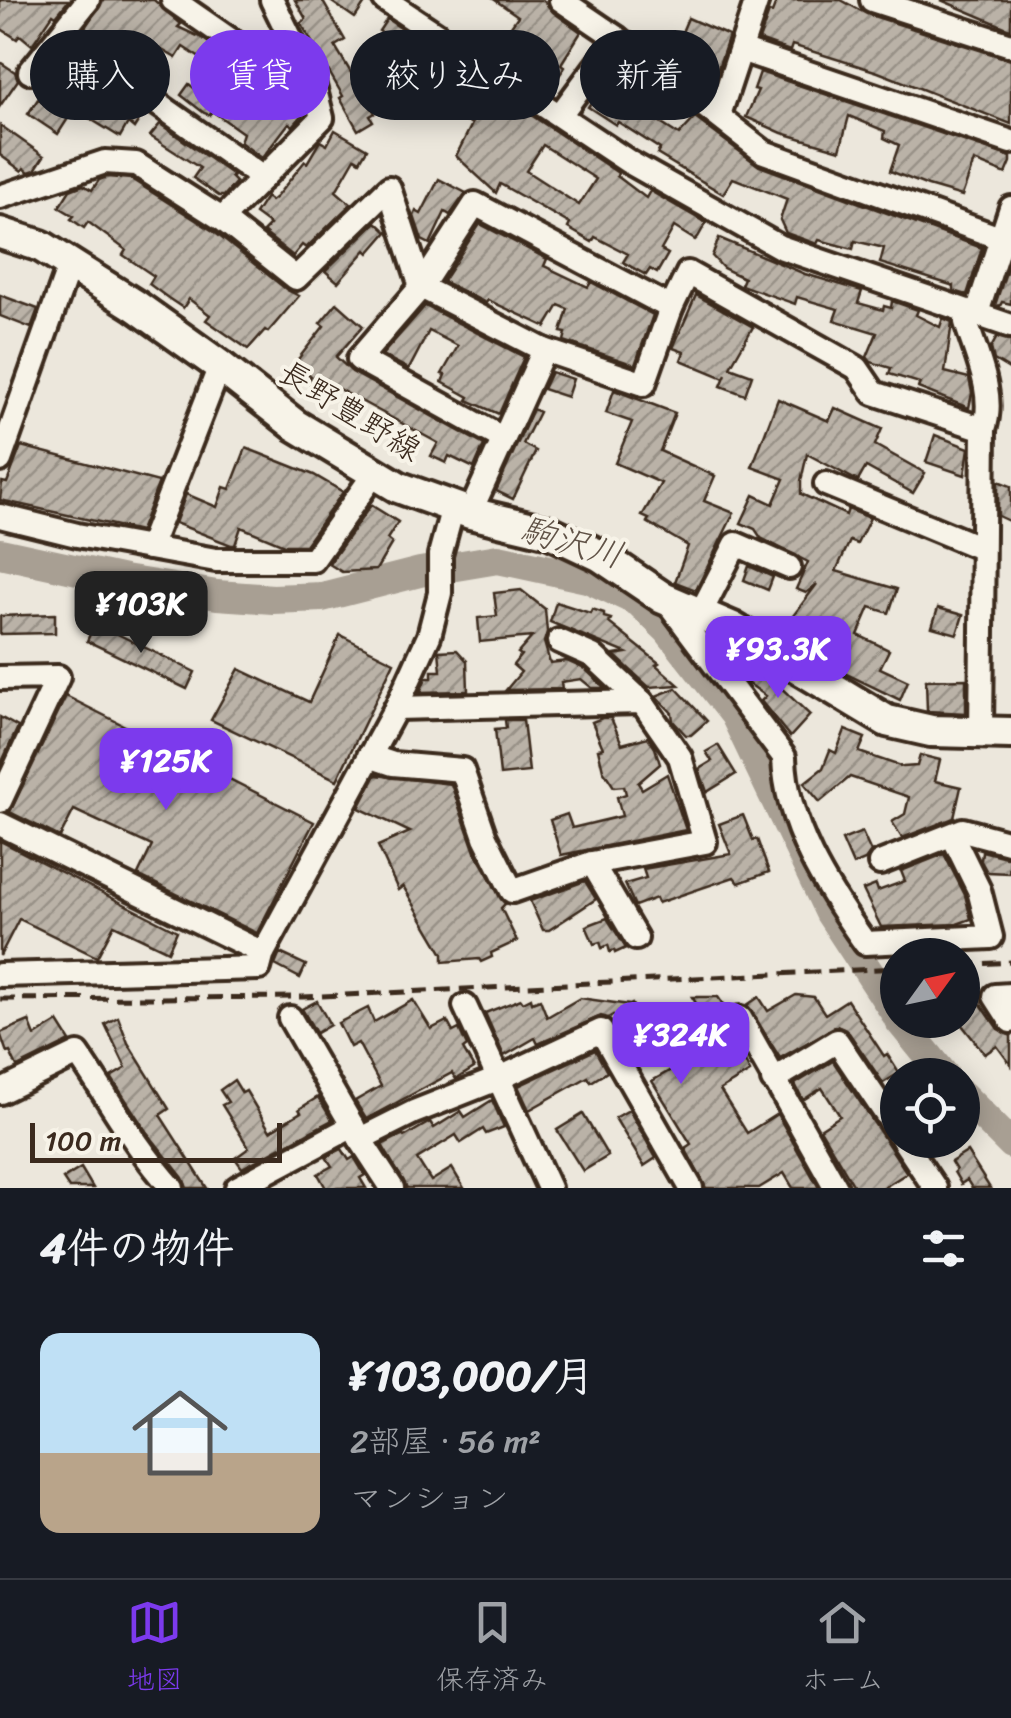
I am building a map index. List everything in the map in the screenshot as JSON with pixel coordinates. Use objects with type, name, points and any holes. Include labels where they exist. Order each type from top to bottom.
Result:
[{"type":"main road","name":"長野豊野線","points":[[0,233],[41,246],[136,306],[295,425],[374,474],[461,510],[550,532],[601,556],[664,598],[733,628],[887,722],[931,731],[996,733]]},
{"type":"street","points":[[64,30],[88,0]]},
{"type":"street","points":[[173,0],[216,30]]},
{"type":"street","points":[[272,0],[287,30]]},
{"type":"street","points":[[385,0],[431,30]]},
{"type":"street","points":[[561,0],[605,30]]},
{"type":"street","points":[[720,112],[757,0]]},
{"type":"street","points":[[872,0],[1011,45]]},
{"type":"street","points":[[740,50],[1011,142]]},
{"type":"street","points":[[580,87],[560,114],[629,162],[780,247],[1011,326]]},
{"type":"street","points":[[170,112],[263,178]]},
{"type":"street","points":[[720,116],[764,152],[1006,240]]},
{"type":"street","points":[[222,219],[320,120]]},
{"type":"street","points":[[0,197],[105,162],[136,164],[222,219],[296,278],[389,188],[421,287],[544,350],[644,384],[688,273],[857,368],[874,393],[994,420]]},
{"type":"street","points":[[502,438],[359,359],[421,287],[475,204],[671,308]]},
{"type":"street","points":[[996,733],[982,548],[994,420],[966,322],[976,313],[1006,240],[1011,208]]},
{"type":"street","points":[[0,460],[69,266]]},
{"type":"street","points":[[0,975],[259,968],[263,952],[396,708],[428,636],[440,594],[440,555],[544,350]]},
{"type":"street","points":[[149,548],[220,366]]},
{"type":"street","points":[[0,516],[216,560],[313,560],[374,474]]},
{"type":"street","points":[[826,484],[982,548]]},
{"type":"street","points":[[700,614],[736,544],[789,568]]},
{"type":"street","points":[[664,598],[784,757],[785,786],[806,845],[831,894],[865,944],[991,937],[979,890],[952,834]]},
{"type":"street","points":[[369,756],[392,764],[462,770],[485,837],[512,891],[592,863],[705,842],[680,757],[642,702],[593,656],[559,641]]},
{"type":"street","points":[[0,678],[58,677],[0,800]]},
{"type":"street","points":[[396,708],[642,702]]},
{"type":"street","points":[[0,824],[263,952]]},
{"type":"street","points":[[880,863],[962,830],[1011,843]]},
{"type":"street","points":[[592,863],[636,938]]},
{"type":"street","points":[[1011,995],[995,996],[1011,1022]]},
{"type":"street","points":[[465,1006],[549,1188]]},
{"type":"street","points":[[290,1018],[392,1188]]},
{"type":"street","points":[[740,1018],[836,1188]]},
{"type":"street","points":[[237,1188],[356,1133],[500,1078],[601,1032],[691,1188]]},
{"type":"street","points":[[773,1080],[838,1041],[880,1105]]},
{"type":"street","points":[[0,1092],[78,1054],[142,1154],[172,1188]]},
{"type":"street","points":[[913,1158],[927,1185]]},
{"type":"building","points":[[0,0],[69,0],[42,30],[30,30],[30,43],[0,28]]},
{"type":"building","points":[[103,0],[154,0],[181,24],[178,27],[190,32],[190,52],[183,47],[176,58],[170,55],[170,30],[83,30]]},
{"type":"building","points":[[295,0],[322,0],[345,40],[335,46],[350,71],[350,116],[330,73],[330,30],[305,30],[301,23],[306,19]]},
{"type":"building","points":[[329,0],[367,0],[355,18]]},
{"type":"building","points":[[495,0],[543,0],[580,31],[561,64],[565,67],[560,74],[560,30],[508,30],[518,16]]},
{"type":"building","points":[[777,0],[841,0],[867,14],[1011,60],[1011,124],[878,72],[792,45],[790,51],[759,40]]},
{"type":"building","points":[[941,0],[1011,0],[1011,29],[1007,28]]},
{"type":"building","points":[[688,18],[715,30],[683,30]]},
{"type":"building","points":[[387,19],[404,30],[380,30]]},
{"type":"building","points":[[720,32],[729,36],[720,62]]},
{"type":"building","points":[[0,62],[15,72],[18,80],[0,106]]},
{"type":"building","points":[[760,72],[1011,157],[1011,162],[1006,174],[974,161],[962,196],[928,186],[890,171],[899,145],[884,138],[885,131],[849,116],[840,150],[782,133],[746,117],[758,90],[754,89]]},
{"type":"building","points":[[190,85],[190,102],[181,95]]},
{"type":"building","points":[[37,120],[67,120],[58,134]]},
{"type":"building","points":[[92,120],[139,120],[134,128],[128,123],[120,137]]},
{"type":"building","points":[[225,120],[298,120],[293,126],[289,123],[262,158],[240,142],[243,133]]},
{"type":"building","points":[[352,120],[372,120],[373,121],[358,130]]},
{"type":"building","points":[[465,120],[538,120],[618,173],[646,198],[650,191],[706,223],[695,240],[674,227],[661,250],[668,254],[657,273],[650,269],[646,275],[623,262],[628,254],[595,237],[592,242],[568,228],[570,224],[500,184],[496,193],[456,156],[472,124]],"holes":[[[543,145],[596,179],[579,205],[526,171]]]},
{"type":"building","points":[[608,120],[658,120],[679,135],[698,120],[759,166],[982,248],[967,295],[954,291],[954,286],[880,263],[884,248],[855,241],[853,249],[819,240],[817,244],[786,233],[780,220],[787,199],[733,178],[723,194],[657,154],[660,149],[618,122],[616,125]]},
{"type":"building","points":[[160,124],[233,175],[236,182],[224,196],[193,178],[200,168],[150,136]]},
{"type":"building","points":[[0,125],[44,156],[35,170],[22,171],[0,155]]},
{"type":"building","points":[[335,130],[367,149],[360,161],[355,158],[336,191],[351,204],[293,256],[263,232],[270,225],[255,214],[266,197],[271,201],[276,197],[307,163],[320,141],[327,145]]},
{"type":"building","points":[[107,177],[131,179],[213,231],[299,296],[248,349],[206,320],[210,315],[189,299],[183,308],[149,284],[154,276],[123,255],[126,250],[88,222],[84,228],[59,207],[70,190],[83,185],[92,190]]},
{"type":"building","points":[[439,179],[466,193],[450,215],[445,212],[430,244],[422,240],[414,216],[416,211],[421,214]]},
{"type":"building","points":[[376,222],[387,232],[338,282],[325,271]]},
{"type":"building","points":[[480,224],[547,259],[544,266],[588,287],[591,282],[653,315],[635,365],[564,341],[566,333],[561,332],[568,309],[559,305],[546,327],[443,281]]},
{"type":"building","points":[[719,238],[805,274],[862,291],[858,303],[883,310],[884,306],[891,308],[892,301],[918,310],[916,315],[940,327],[943,318],[952,322],[945,372],[969,378],[969,408],[918,388],[920,383],[889,374],[891,368],[871,362],[867,357],[877,333],[834,320],[838,309],[797,297],[795,304],[741,285],[744,278],[723,268],[712,256]]},
{"type":"building","points":[[1011,257],[1011,304],[995,305]]},
{"type":"building","points":[[0,295],[38,309],[31,328],[0,316]]},
{"type":"building","points":[[696,295],[753,327],[730,367],[752,375],[745,395],[721,386],[726,374],[724,378],[681,360],[684,352],[673,348]]},
{"type":"building","points":[[337,303],[363,326],[336,357],[352,372],[484,445],[474,468],[449,456],[446,463],[431,456],[438,443],[324,381],[317,390],[307,382],[311,376],[295,363]]},
{"type":"building","points":[[425,306],[524,357],[499,414],[467,400],[469,397],[442,382],[442,374],[458,346],[429,331],[409,369],[382,355]]},
{"type":"building","points":[[997,337],[1011,341],[1011,370],[994,360],[991,348]]},
{"type":"building","points":[[551,372],[573,379],[567,397],[543,389]]},
{"type":"building","points":[[614,390],[675,413],[660,451],[715,476],[704,501],[734,513],[696,590],[675,582],[688,546],[642,516],[661,483],[615,463],[632,422],[606,413]]},
{"type":"building","points":[[778,399],[829,421],[835,408],[882,429],[875,445],[925,473],[913,493],[866,467],[858,481],[807,454],[801,481],[801,494],[846,515],[848,509],[870,518],[857,544],[850,541],[836,571],[897,589],[889,613],[870,607],[858,635],[889,650],[880,668],[908,681],[900,700],[838,670],[788,639],[800,621],[793,616],[817,584],[806,593],[796,589],[808,562],[741,523],[754,495],[773,504],[784,479],[752,467]]},
{"type":"building","points":[[533,409],[539,412],[523,444],[536,451],[513,499],[496,491]]},
{"type":"building","points":[[935,435],[969,448],[965,475],[926,462]]},
{"type":"building","points":[[21,446],[159,482],[140,531],[0,500],[2,482],[7,483]]},
{"type":"building","points":[[246,448],[314,475],[343,492],[305,545],[284,545],[241,527],[235,545],[231,545],[175,523],[186,494],[217,507],[224,487],[230,489]]},
{"type":"building","points":[[998,481],[1011,486],[1011,522],[998,516]]},
{"type":"building","points":[[371,505],[398,522],[387,539],[392,543],[376,570],[342,572],[329,564]]},
{"type":"building","points":[[749,566],[773,577],[768,590],[744,580]]},
{"type":"building","points":[[521,590],[545,609],[544,642],[550,663],[567,661],[585,669],[605,688],[592,688],[581,679],[561,682],[562,689],[506,690],[521,672],[513,665],[532,637],[480,642],[478,618],[497,616],[494,593]]},
{"type":"building","points":[[556,602],[590,613],[592,609],[604,613],[604,617],[611,619],[609,623],[659,663],[656,665],[679,685],[649,687],[614,655],[626,653],[550,622]]},
{"type":"building","points":[[938,608],[963,615],[957,634],[932,627]]},
{"type":"building","points":[[55,614],[55,633],[0,634],[0,616]]},
{"type":"building","points":[[95,623],[195,672],[187,689],[87,641]]},
{"type":"building","points":[[340,635],[394,662],[337,780],[211,720],[239,669],[309,702]]},
{"type":"building","points":[[457,650],[467,661],[468,691],[420,692],[426,678],[432,678],[432,671],[441,671],[439,651]]},
{"type":"building","points":[[757,665],[777,678],[775,682],[810,715],[790,737],[761,701],[766,696],[745,681]]},
{"type":"building","points":[[966,679],[966,713],[927,711],[926,680]]},
{"type":"building","points":[[676,688],[707,721],[691,735],[686,735],[673,721],[672,713],[656,696]]},
{"type":"building","points":[[66,696],[314,822],[257,933],[138,875],[152,846],[74,810],[60,837],[10,812]]},
{"type":"building","points":[[0,717],[18,727],[0,766]]},
{"type":"building","points":[[611,718],[622,744],[648,737],[660,764],[638,783],[642,789],[667,774],[686,830],[561,855],[550,820],[567,814],[572,828],[622,816],[617,797],[626,794],[624,786],[614,787],[603,770],[598,749],[603,748],[592,722]]},
{"type":"building","points":[[505,720],[523,720],[529,772],[500,775],[495,729],[506,728]]},
{"type":"building","points":[[845,730],[865,738],[859,752],[903,767],[917,766],[920,755],[940,760],[935,781],[961,787],[954,818],[902,838],[892,822],[905,814],[909,797],[850,777],[820,802],[804,783],[823,768],[830,750],[836,753]]},
{"type":"building","points":[[718,745],[736,774],[707,792],[699,769],[712,761],[706,752]]},
{"type":"building","points":[[376,775],[451,784],[475,852],[505,904],[501,908],[517,941],[481,962],[443,962],[443,954],[403,886],[398,890],[378,846],[410,832],[359,808]]},
{"type":"building","points":[[743,815],[769,872],[739,883],[734,877],[658,903],[656,898],[635,906],[625,884],[646,878],[643,869],[731,854],[719,824]]},
{"type":"building","points":[[862,832],[871,852],[853,865],[842,840]]},
{"type":"building","points":[[0,841],[177,931],[168,951],[114,925],[97,957],[19,919],[0,956]]},
{"type":"building","points":[[982,851],[1010,858],[1009,873],[987,872],[981,861]]},
{"type":"building","points":[[944,854],[965,895],[971,919],[957,924],[881,927],[863,890],[876,885],[878,891],[905,881],[901,871]]},
{"type":"building","points":[[585,881],[596,899],[549,930],[543,930],[530,901]]},
{"type":"building","points":[[607,918],[626,948],[615,953],[610,952],[608,945],[602,948],[600,942],[594,944],[586,926]]},
{"type":"building","points":[[280,953],[306,965],[300,978],[275,965]]},
{"type":"building","points":[[796,995],[814,997],[825,1014],[847,1000],[884,1056],[890,1058],[880,1058],[880,1079],[849,1033],[837,1026],[780,1058],[747,1005],[759,997],[768,1011]]},
{"type":"building","points":[[692,997],[718,997],[727,1010],[727,1024],[750,1072],[720,1090],[747,1133],[777,1114],[819,1188],[793,1188],[784,1173],[759,1188],[706,1188],[685,1148],[691,1144],[652,1081],[681,1064],[667,1042],[640,1057],[613,1015],[601,1016],[538,1044],[535,1038],[504,1056],[485,1013],[531,998],[532,1002],[540,999],[547,1017],[580,998],[627,1007],[632,1004],[645,1028],[671,1011],[692,1046],[714,1031]]},
{"type":"building","points":[[413,1000],[431,1029],[447,1021],[453,1032],[459,1029],[467,1046],[463,1049],[474,1068],[456,1079],[452,1073],[366,1119],[355,1101],[381,1086],[358,1043],[350,1047],[338,1023],[368,1008],[374,1022]]},
{"type":"building","points":[[317,1001],[330,1025],[316,1033],[302,1009]]},
{"type":"building","points":[[980,1003],[998,1029],[1011,1036],[1011,1065],[997,1046],[985,1054],[972,1038],[980,1038]]},
{"type":"building","points":[[118,1017],[128,1043],[169,1109],[160,1115],[207,1188],[187,1188],[111,1077],[126,1068],[105,1024]]},
{"type":"building","points":[[29,1021],[35,1036],[58,1022],[70,1041],[17,1067],[0,1033]]},
{"type":"building","points":[[595,1050],[607,1072],[591,1082],[588,1077],[529,1110],[518,1086]]},
{"type":"building","points":[[833,1061],[880,1132],[880,1158],[897,1158],[907,1173],[883,1188],[855,1188],[820,1129],[840,1116],[822,1088],[803,1100],[795,1084]]},
{"type":"building","points":[[234,1080],[242,1093],[246,1091],[270,1131],[318,1097],[332,1120],[242,1168],[235,1158],[249,1148],[222,1105],[228,1102],[220,1090]]},
{"type":"building","points":[[492,1100],[504,1127],[486,1134],[483,1129],[461,1143],[456,1135],[417,1159],[431,1181],[452,1168],[464,1188],[407,1188],[382,1145],[430,1122],[434,1128],[461,1111],[465,1117]]},
{"type":"building","points":[[629,1110],[656,1158],[644,1166],[615,1118]]},
{"type":"building","points":[[583,1114],[608,1156],[583,1171],[557,1130]]},
{"type":"building","points":[[342,1149],[349,1160],[354,1157],[365,1175],[360,1178],[366,1188],[326,1188],[318,1174],[332,1166],[326,1157]]},
{"type":"building","points":[[971,1158],[990,1188],[972,1188],[967,1180],[961,1184],[951,1162]]},
{"type":"building","points":[[81,1168],[93,1188],[69,1188],[63,1179]]},
{"type":"waterway","name":"駒沢川","points":[[0,553],[124,580],[217,595],[273,599],[322,597],[420,572],[498,559],[587,578],[639,602],[668,630],[735,715],[830,913],[880,989]]},
{"type":"waterway","name":"駒沢川","points":[[914,1038],[930,1058]]},
{"type":"waterway","name":"駒沢川","points":[[980,1113],[1011,1144]]},
{"type":"railway","points":[[980,964],[1011,962]]},
{"type":"railway","points":[[0,999],[302,997],[880,969]]}]
